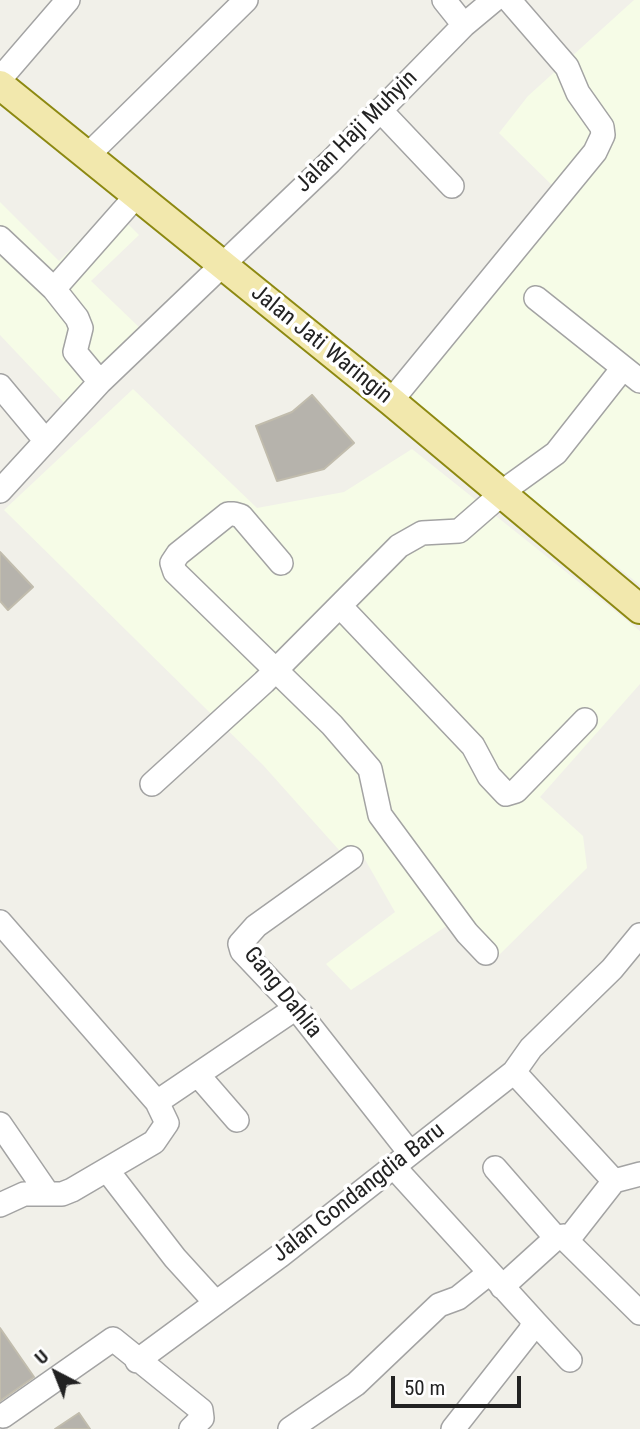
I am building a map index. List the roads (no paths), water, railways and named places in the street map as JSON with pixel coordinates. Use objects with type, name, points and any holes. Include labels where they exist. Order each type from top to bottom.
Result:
[{"type":"main road","name":"Jalan Jati Waringin","points":[[0,85],[391,401],[640,608]]},
{"type":"street","points":[[0,79],[68,0]]},
{"type":"street","points":[[86,156],[246,0]]},
{"type":"street","points":[[444,0],[464,25]]},
{"type":"street","name":"Jalan Haji Muhyin","points":[[0,491],[100,382],[330,162],[464,25],[494,0]]},
{"type":"street","points":[[391,401],[595,152],[603,135],[602,127],[578,93],[567,67],[509,0]]},
{"type":"street","points":[[380,110],[453,186]]},
{"type":"street","points":[[54,289],[137,195]]},
{"type":"street","points":[[0,238],[54,289],[80,322],[75,347],[78,356],[100,382]]},
{"type":"street","points":[[152,784],[275,670],[399,546],[422,533],[459,531],[501,494],[556,453],[632,375],[536,298]]},
{"type":"street","points":[[0,386],[45,440]]},
{"type":"street","points":[[281,563],[241,516],[234,514],[228,514],[178,554],[172,563],[175,572],[332,725],[370,769],[380,815],[467,933],[486,953]]},
{"type":"street","points":[[340,606],[473,746],[489,776],[506,794],[516,791],[585,720]]},
{"type":"street","name":"Gang Dahlia","points":[[351,858],[256,926],[240,944],[242,951],[296,1008],[401,1160],[495,1280],[570,1360]]},
{"type":"street","points":[[0,922],[157,1102],[167,1117],[164,1132],[154,1142],[72,1190],[24,1194],[0,1205]]},
{"type":"street","name":"Jalan Gondangdia Baru","points":[[137,1361],[514,1072],[531,1048],[612,969],[640,935]]},
{"type":"street","points":[[157,1102],[296,1008]]},
{"type":"street","points":[[514,1072],[614,1181]]},
{"type":"street","points":[[198,1075],[237,1120]]},
{"type":"street","points":[[0,1124],[48,1194]]},
{"type":"street","points":[[495,1168],[562,1239],[640,1313]]},
{"type":"street","points":[[107,1170],[175,1258],[216,1303]]},
{"type":"street","points":[[290,1429],[356,1384],[439,1305],[495,1280],[562,1239],[614,1181],[640,1174]]},
{"type":"street","points":[[453,1429],[523,1341],[534,1321]]},
{"type":"street","points":[[3,1416],[113,1339],[201,1410],[202,1418],[191,1429]]}]
